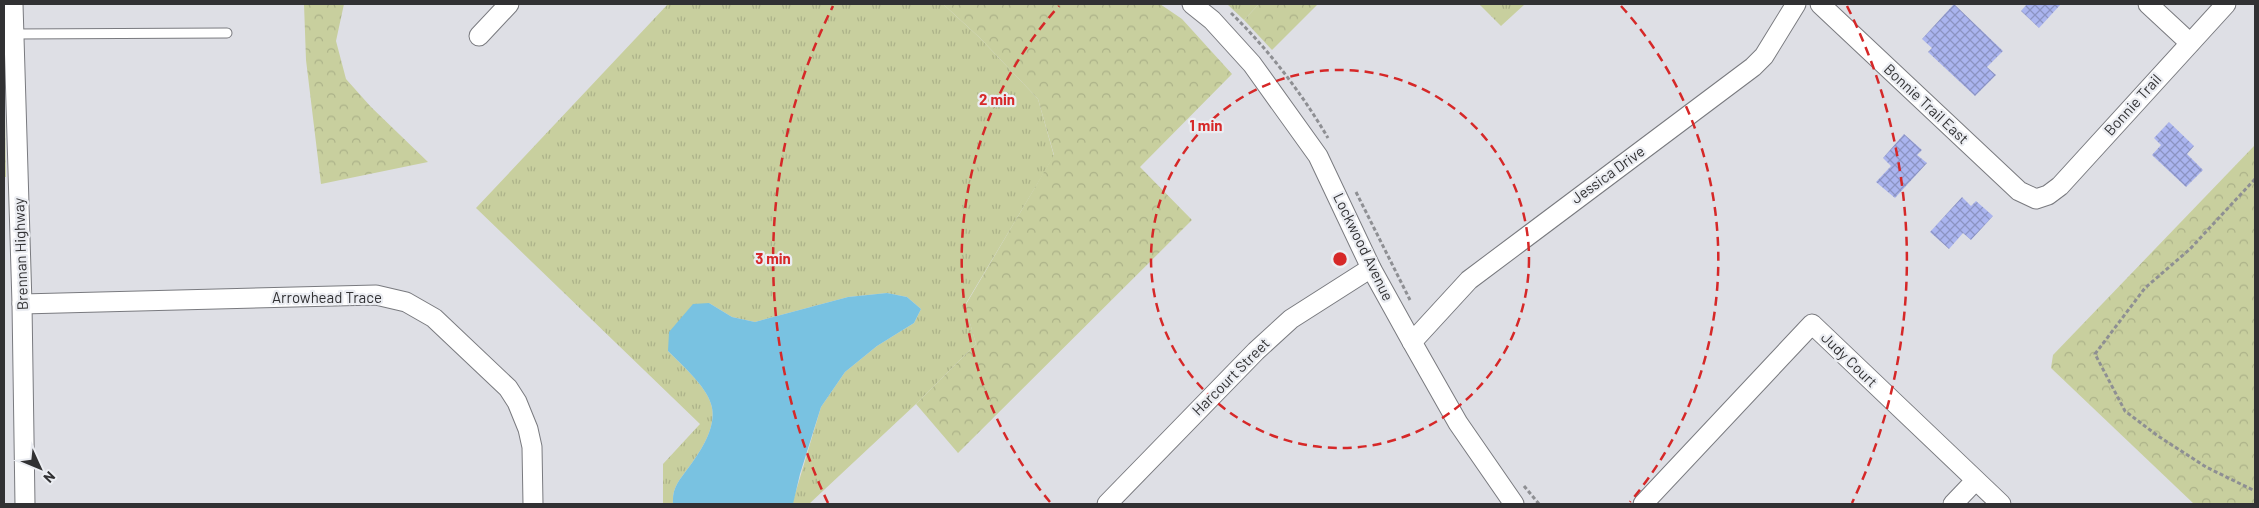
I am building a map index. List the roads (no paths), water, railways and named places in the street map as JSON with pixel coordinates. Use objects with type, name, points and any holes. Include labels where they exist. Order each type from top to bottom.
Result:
[{"type":"street","name":"Brennan Highway","points":[[13,4],[22,304],[25,504]]},
{"type":"street","points":[[479,36],[509,4]]},
{"type":"street","name":"Lockwood Avenue","points":[[1192,4],[1212,20],[1252,64],[1318,156],[1371,268],[1458,424],[1514,504]]},
{"type":"street","name":"Jessica Drive","points":[[1412,342],[1469,280],[1753,67],[1764,56],[1796,4]]},
{"type":"street","name":"Bonnie Trail East","points":[[1820,4],[2019,191],[2036,199]]},
{"type":"street","points":[[2148,4],[2190,43]]},
{"type":"street","name":"Bonnie Trail","points":[[2036,199],[2048,195],[2060,186],[2226,4]]},
{"type":"street","name":"Harcourt Street","points":[[1107,504],[1256,351],[1291,319],[1371,268]]},
{"type":"street","name":"Arrowhead Trace","points":[[22,304],[376,295],[406,302],[434,318],[508,388],[518,402],[528,429],[532,447],[534,504]]},
{"type":"street","name":"Judy Court","points":[[1643,504],[1812,324],[2001,504]]},
{"type":"street","points":[[1953,504],[1975,481]]},
{"type":"lane","points":[[14,34],[227,33]]},
{"type":"water","points":[[887,293],[907,297],[921,309],[914,323],[877,346],[845,372],[821,407],[800,474],[793,504],[673,504],[677,484],[694,461],[707,437],[713,412],[704,390],[668,351],[669,332],[693,304],[709,303],[732,317],[755,322],[848,297]]}]
